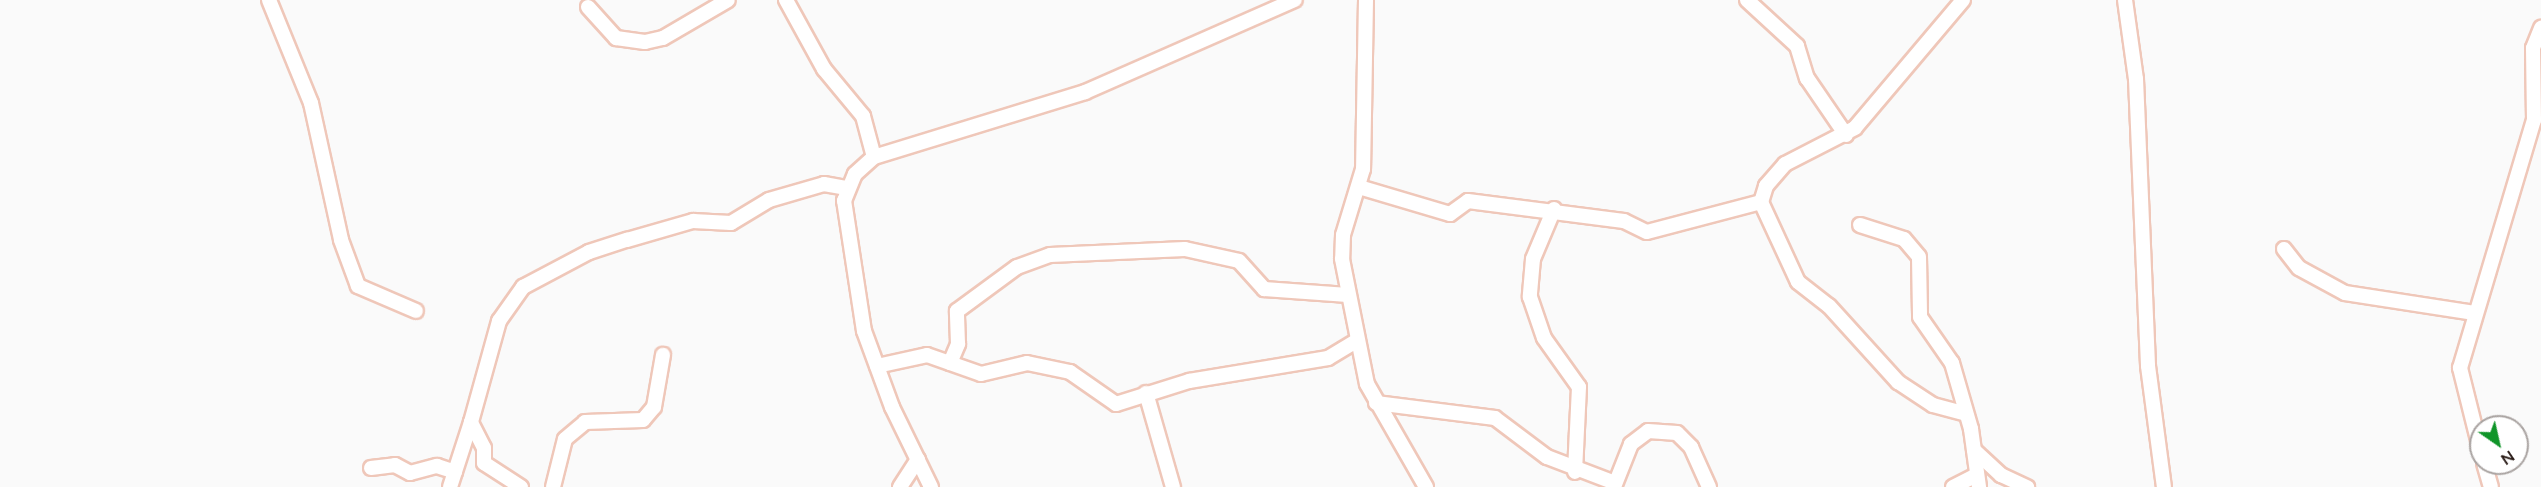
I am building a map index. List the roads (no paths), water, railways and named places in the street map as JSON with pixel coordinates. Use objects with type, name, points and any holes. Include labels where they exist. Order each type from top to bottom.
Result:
[{"type":"street","points":[[269,0],[311,103],[341,240],[358,286],[416,311]]},
{"type":"street","points":[[588,7],[616,38],[645,42],[663,38],[728,0]]},
{"type":"street","points":[[786,0],[824,69],[863,116],[874,157]]},
{"type":"street","points":[[931,487],[864,332],[850,257],[846,188],[874,157],[1085,92],[1295,0]]},
{"type":"street","points":[[1366,0],[1359,188],[1343,235],[1348,295],[1355,342],[1376,403],[1426,487]]},
{"type":"street","points":[[1747,0],[1797,46],[1807,78],[1846,135]]},
{"type":"street","points":[[1963,0],[1846,135],[1785,164],[1766,186],[1761,202],[1798,282],[1830,306],[1898,382],[1933,405],[1963,413]]},
{"type":"street","points":[[2125,0],[2136,79],[2148,366],[2164,487]]},
{"type":"street","points":[[2472,415],[2460,368],[2474,313],[2534,120],[2533,48],[2541,27]]},
{"type":"street","points":[[450,487],[499,321],[523,287],[589,252],[627,240],[693,220],[731,223],[769,200],[824,184],[846,188]]},
{"type":"street","points":[[1359,188],[1450,214],[1468,201],[1554,209],[1656,232],[1761,202]]},
{"type":"street","points":[[1554,209],[1533,259],[1530,297],[1544,338],[1579,387],[1575,472]]},
{"type":"street","points":[[1860,225],[1904,239],[1919,257],[1923,326],[1952,363],[1974,450],[1978,481],[1953,487]]},
{"type":"street","points":[[950,363],[957,344],[957,311],[1009,272],[1050,255],[1185,249],[1239,261],[1264,289],[1348,295]]},
{"type":"street","points":[[2284,249],[2299,268],[2345,293],[2474,313]]},
{"type":"street","points":[[877,366],[927,355],[981,374],[1027,363],[1070,372],[1116,404],[1146,393],[1328,358],[1355,342]]},
{"type":"street","points":[[553,487],[565,438],[585,422],[643,420],[654,407],[663,355]]},
{"type":"street","points":[[1146,393],[1173,487]]},
{"type":"street","points":[[1376,403],[1495,418],[1575,472],[1615,485],[1631,444],[1648,431],[1677,433],[1690,447],[1708,487]]},
{"type":"street","points":[[471,422],[484,448],[484,463],[521,487]]},
{"type":"street","points":[[1974,450],[2001,475],[2027,487]]},
{"type":"street","points":[[900,487],[918,459]]},
{"type":"street","points":[[371,468],[395,465],[410,473],[437,466],[455,472]]}]
